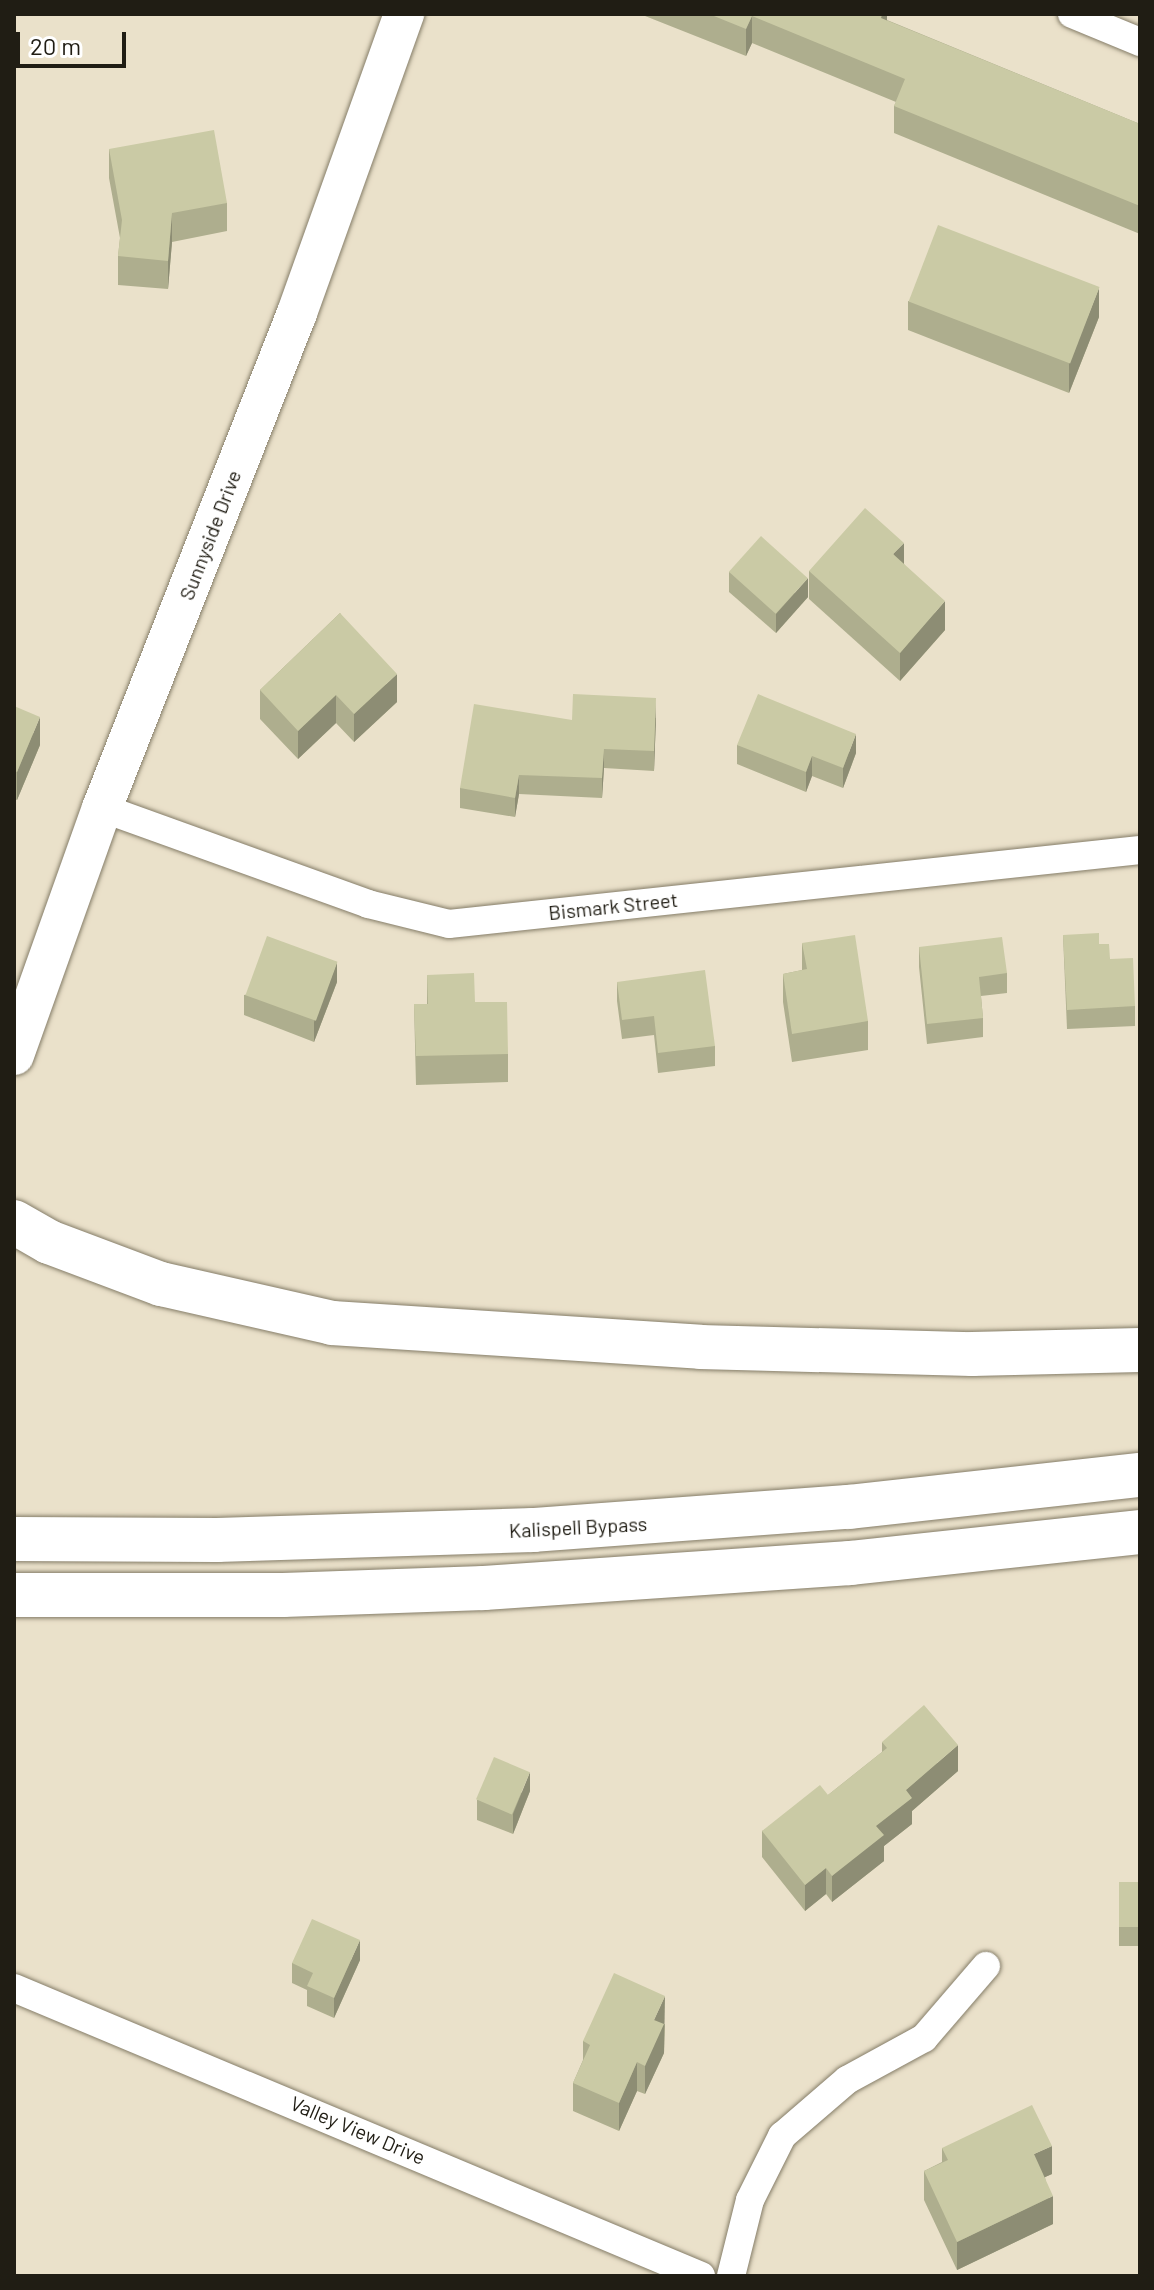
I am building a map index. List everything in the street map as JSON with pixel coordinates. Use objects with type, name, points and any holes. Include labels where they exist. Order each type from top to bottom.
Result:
[{"type":"highway","points":[[14,1222],[49,1242],[161,1284],[332,1323],[716,1348],[972,1354],[1140,1350]]},
{"type":"highway","name":"Kalispell Bypass","points":[[14,1539],[233,1539],[533,1530],[849,1507],[1140,1475]]},
{"type":"highway","points":[[14,1595],[283,1595],[484,1588],[850,1563],[1140,1532]]},
{"type":"street","name":"Sunnyside Drive","points":[[14,1055],[102,808],[297,313],[404,14]]},
{"type":"street","points":[[1072,14],[1140,42]]},
{"type":"street","name":"Bismark Street","points":[[102,808],[368,904],[449,924],[1140,850]]},
{"type":"street","points":[[731,2276],[750,2200],[782,2136],[847,2080],[924,2038],[986,1966]]},
{"type":"street","name":"Valley View Drive","points":[[14,1988],[701,2276]]},
{"type":"building","points":[[709,14],[882,14],[881,18],[1140,124],[1140,206],[894,106],[905,79],[752,16],[746,29]]},
{"type":"building","points":[[214,130],[227,203],[172,213],[168,261],[118,256],[122,220],[109,149]]},
{"type":"building","points":[[938,225],[1100,287],[1070,364],[909,302]]},
{"type":"building","points":[[865,508],[904,543],[893,554],[945,601],[900,653],[809,571]]},
{"type":"building","points":[[761,536],[808,578],[776,614],[729,572]]},
{"type":"building","points":[[340,613],[397,674],[354,714],[336,695],[298,731],[260,690]]},
{"type":"building","points":[[573,694],[656,698],[654,751],[604,749],[602,778],[519,775],[515,798],[460,788],[474,704],[572,720]]},
{"type":"building","points":[[758,694],[856,734],[843,768],[812,756],[806,772],[737,745]]},
{"type":"building","points":[[14,706],[40,717],[17,772],[14,771]]},
{"type":"building","points":[[1099,933],[1099,944],[1109,944],[1110,959],[1133,958],[1135,1006],[1067,1010],[1063,935]]},
{"type":"building","points":[[855,935],[868,1021],[792,1034],[783,974],[807,969],[802,943]]},
{"type":"building","points":[[267,936],[337,962],[316,1021],[245,995]]},
{"type":"building","points":[[1002,937],[1007,973],[979,977],[983,1018],[927,1024],[919,947]]},
{"type":"building","points":[[705,970],[715,1046],[658,1053],[654,1016],[622,1020],[617,982]]},
{"type":"building","points":[[474,973],[475,1002],[507,1002],[508,1054],[416,1056],[414,1004],[428,1004],[427,975]]},
{"type":"building","points":[[924,1705],[958,1745],[906,1790],[912,1798],[876,1826],[884,1835],[832,1876],[826,1868],[805,1885],[762,1831],[820,1785],[828,1795],[887,1748],[882,1742]]},
{"type":"building","points":[[494,1757],[530,1772],[512,1815],[476,1799]]},
{"type":"building","points":[[1119,1882],[1140,1882],[1140,1927],[1119,1927]]},
{"type":"building","points":[[312,1919],[360,1940],[334,1998],[307,1986],[313,1973],[292,1963]]},
{"type":"building","points":[[614,1973],[665,1996],[654,2020],[664,2024],[645,2066],[637,2062],[619,2103],[573,2083],[590,2045],[583,2041]]},
{"type":"building","points":[[1032,2105],[1052,2146],[1034,2154],[1053,2196],[957,2242],[924,2171],[948,2160],[942,2148]]}]
